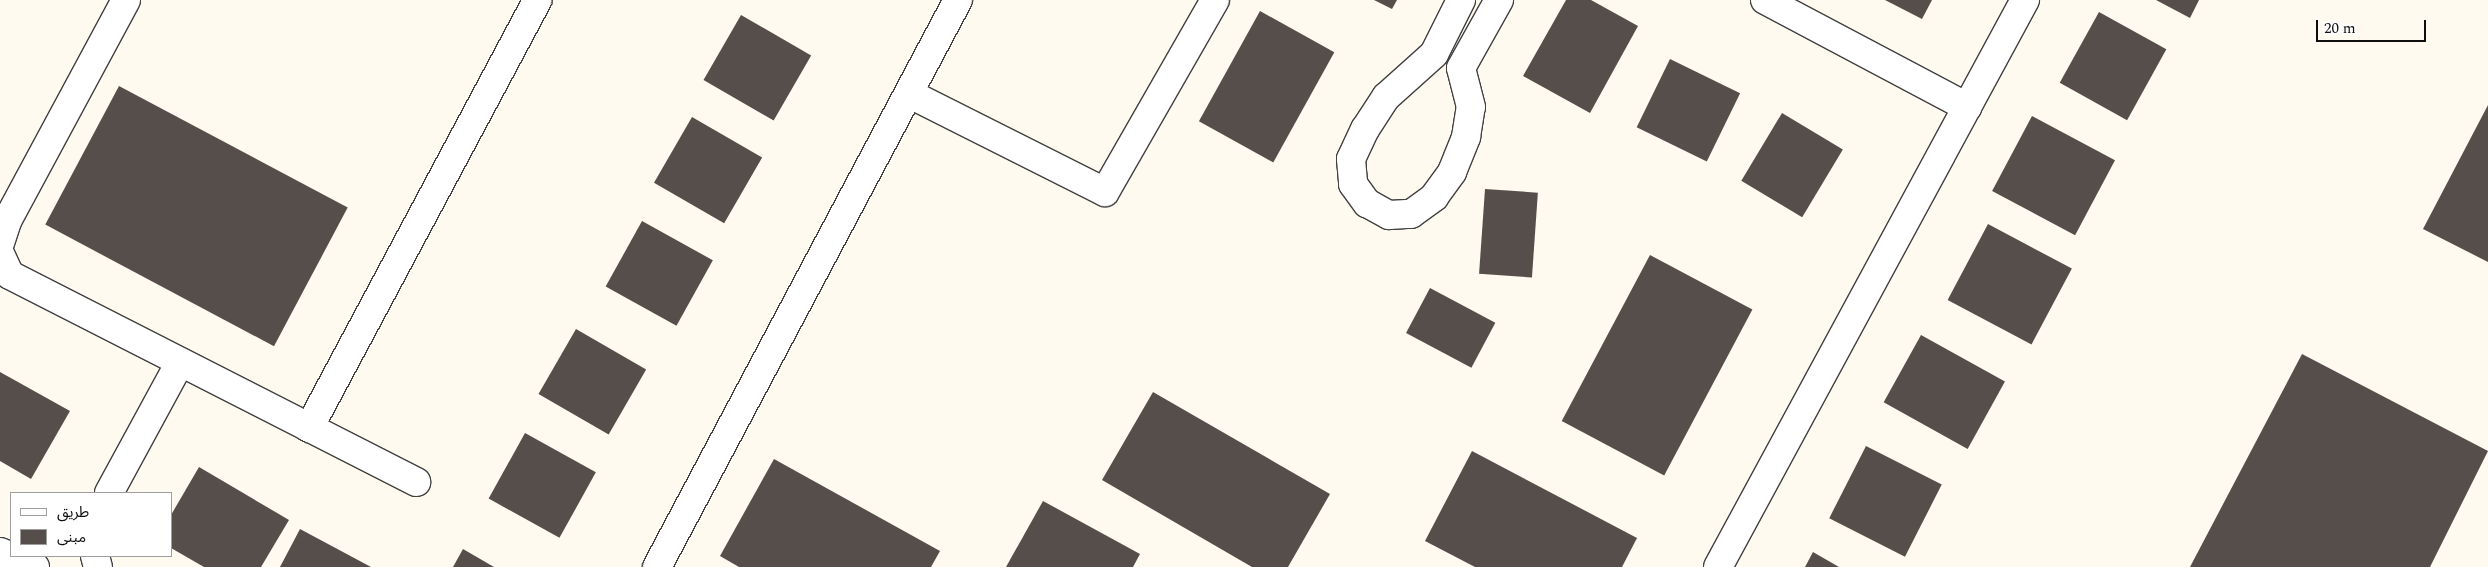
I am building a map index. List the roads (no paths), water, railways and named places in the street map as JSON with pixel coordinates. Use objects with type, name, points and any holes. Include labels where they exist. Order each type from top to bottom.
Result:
[{"type":"street","points":[[0,243],[7,221],[126,0]]},
{"type":"street","points":[[309,428],[538,0]]},
{"type":"street","points":[[657,567],[910,94],[958,0]]},
{"type":"street","points":[[910,94],[1105,192],[1215,0]]},
{"type":"street","points":[[1461,0],[1434,54],[1386,97],[1365,129],[1351,159],[1353,184],[1367,203],[1389,215],[1410,214],[1434,197],[1452,172],[1466,137],[1471,108],[1461,68],[1499,0]]},
{"type":"street","points":[[1765,0],[1967,107]]},
{"type":"street","points":[[1718,567],[2025,0]]},
{"type":"street","points":[[0,254],[10,275],[416,482]]},
{"type":"street","points":[[110,492],[180,362]]},
{"type":"street","points":[[12,557],[33,566],[54,557]]}]
